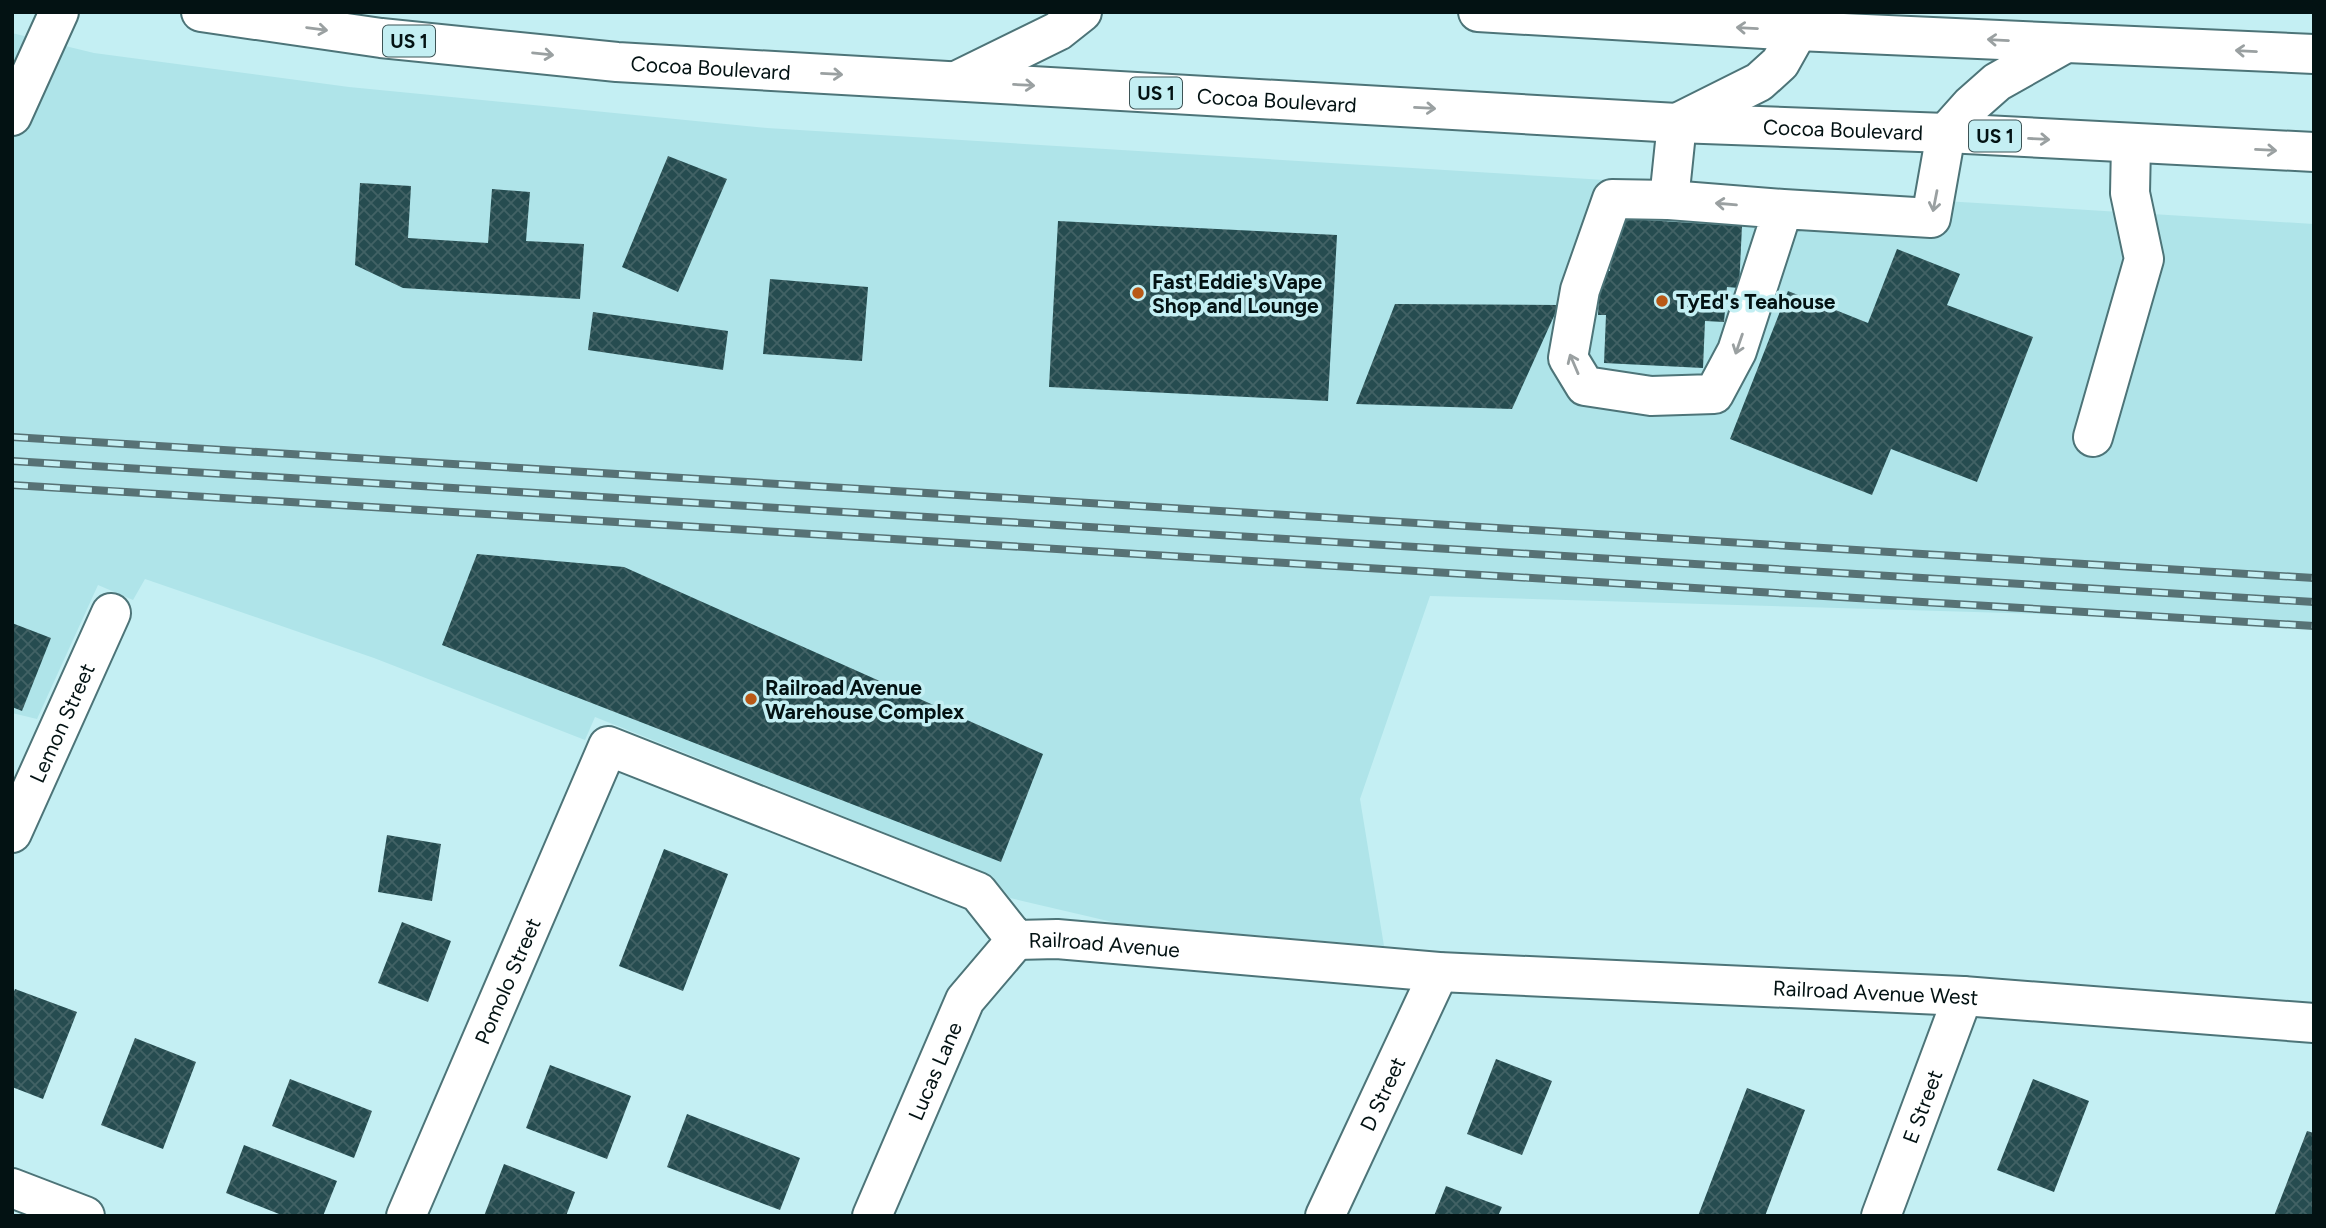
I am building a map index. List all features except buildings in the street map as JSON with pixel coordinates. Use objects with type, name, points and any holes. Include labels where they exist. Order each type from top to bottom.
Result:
[{"type":"main road","points":[[12,116],[59,12]]},
{"type":"main road","name":"Cocoa Boulevard","points":[[201,12],[381,38],[617,62],[1677,123],[1946,133],[2314,152]]},
{"type":"main road","points":[[956,81],[1058,31],[1082,12]]},
{"type":"main road","points":[[1478,12],[1803,21],[2066,43],[2314,54]]},
{"type":"main road","points":[[1669,200],[1677,123],[1759,82],[1780,63],[1803,21]]},
{"type":"main road","points":[[1783,209],[1737,351],[1714,394],[1651,396],[1585,386],[1568,358],[1580,290],[1612,199],[1669,200],[1931,218],[1946,133],[1971,105],[1997,82],[2066,43]]},
{"type":"main road","points":[[2093,437],[2144,259],[2130,193],[2131,144]]},
{"type":"main road","name":"Lemon Street","points":[[12,833],[111,614]]},
{"type":"main road","name":"Railroad Avenue","points":[[608,746],[978,892],[1016,940],[1057,939],[1439,972]]},
{"type":"main road","name":"Pomolo Street","points":[[405,1216],[608,746]]},
{"type":"main road","name":"Lucas Lane","points":[[872,1216],[965,1000],[1016,940]]},
{"type":"main road","name":"Railroad Avenue West","points":[[1439,972],[1964,996],[2314,1023]]},
{"type":"main road","name":"D Street","points":[[1325,1216],[1439,972]]},
{"type":"main road","name":"E Street","points":[[1881,1216],[1964,996]]},
{"type":"main road","points":[[12,1188],[85,1216]]},
{"type":"shaded area","points":[[12,33],[94,53],[349,87],[767,128],[2314,224],[2314,622],[1430,596],[1360,799],[1384,946],[1121,924],[1010,898],[986,873],[595,717],[585,740],[374,658],[145,579],[133,600],[98,585],[37,719],[12,713]]},
{"type":"railway","points":[[12,437],[2314,578]]},
{"type":"railway","points":[[12,461],[2314,602]]},
{"type":"railway","points":[[12,485],[2314,626]]},
{"type":"place","name":"Fast Eddie's Vape Shop and Lounge","points":[[1138,293]]},
{"type":"place","name":"TyEd's Teahouse","points":[[1662,301]]},
{"type":"place","name":"Railroad Avenue Warehouse Complex","points":[[751,699]]}]
